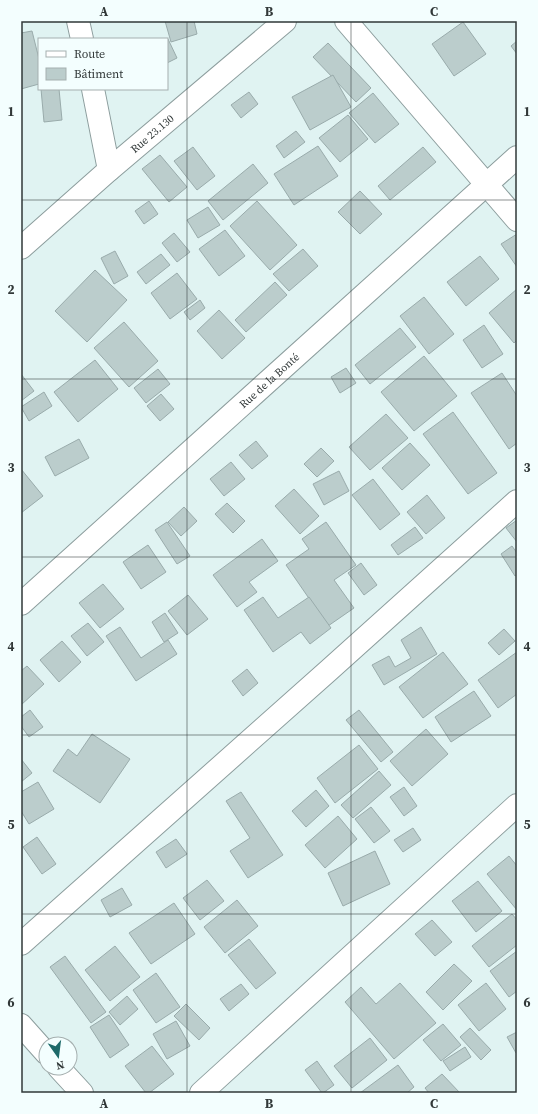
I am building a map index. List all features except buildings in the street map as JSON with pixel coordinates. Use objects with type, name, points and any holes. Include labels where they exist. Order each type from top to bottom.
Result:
[{"type":"street","points":[[78,21],[82,38]]},
{"type":"street","name":"Rue 23.130","points":[[21,248],[109,170],[285,21]]},
{"type":"street","points":[[346,21],[517,220]]},
{"type":"street","points":[[93,90],[109,170]]},
{"type":"street","name":"Rue de la Bonté","points":[[21,604],[517,157]]},
{"type":"street","points":[[21,944],[517,501]]},
{"type":"street","points":[[201,1093],[517,805]]},
{"type":"street","points":[[21,1025],[38,1044]]},
{"type":"street","points":[[66,1076],[82,1093]]}]
